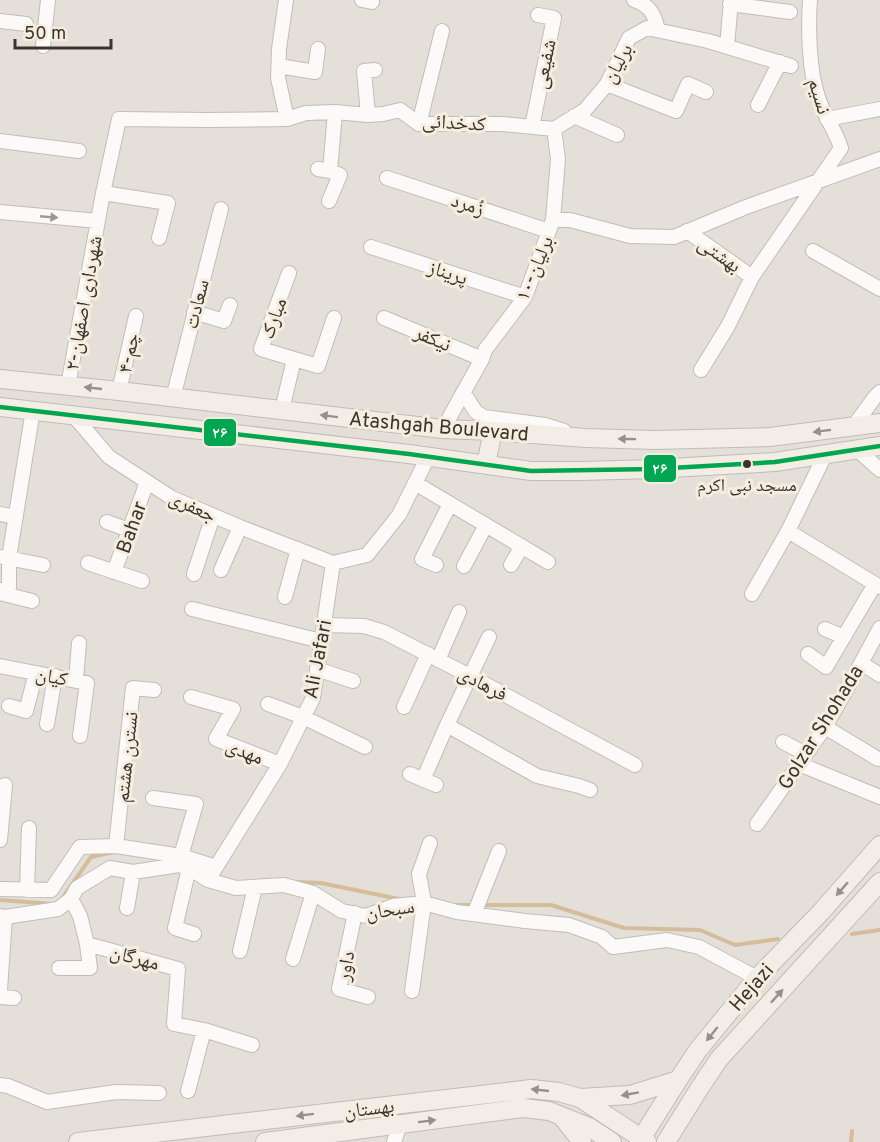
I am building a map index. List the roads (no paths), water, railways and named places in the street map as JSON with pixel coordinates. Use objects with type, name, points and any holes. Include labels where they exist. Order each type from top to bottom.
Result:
[{"type":"main road","name":"Atashgah Boulevard","points":[[0,379],[443,429],[493,430],[586,438],[655,440],[770,437],[880,423]]},
{"type":"main road","name":"Atashgah Boulevard","points":[[0,406],[531,471],[653,469],[775,462],[880,446]]},
{"type":"main road","points":[[486,464],[493,430]]},
{"type":"main road","name":"Hejazi","points":[[643,1141],[698,1050],[757,978],[821,912],[880,845]]},
{"type":"main road","name":"Hejazi","points":[[666,1142],[719,1059],[871,898],[880,882]]},
{"type":"main road","points":[[580,1098],[630,1095],[678,1080]]},
{"type":"main road","name":"بهستان","points":[[78,1142],[121,1139],[531,1089],[559,1092],[580,1098],[643,1141]]},
{"type":"main road","name":"بهستان","points":[[265,1142],[523,1108],[562,1116],[589,1127],[612,1142]]},
{"type":"main road","points":[[562,1116],[582,1142]]},
{"type":"street","points":[[43,46],[48,0]]},
{"type":"street","points":[[286,0],[279,49],[278,78],[287,119]]},
{"type":"street","name":"نسیم","points":[[810,0],[808,15],[812,68],[817,96],[841,148],[818,181]]},
{"type":"street","points":[[641,1],[654,14],[658,30]]},
{"type":"street","points":[[727,46],[731,2],[790,12]]},
{"type":"street","name":"شفیعی","points":[[532,127],[554,18],[538,15]]},
{"type":"street","points":[[0,21],[26,24]]},
{"type":"street","name":"برلیان","points":[[554,129],[585,110],[607,84],[629,38],[647,28],[727,46],[785,64],[758,105]]},
{"type":"street","points":[[419,124],[442,31]]},
{"type":"street","points":[[279,66],[315,72],[318,49]]},
{"type":"street","points":[[368,115],[364,71],[375,70]]},
{"type":"street","points":[[607,84],[676,111],[688,84],[706,92]]},
{"type":"street","points":[[827,119],[880,109]]},
{"type":"street","name":"کدخدائی","points":[[119,119],[287,119],[306,113],[335,112],[368,115],[400,110],[419,124],[502,124],[554,129]]},
{"type":"street","points":[[329,201],[340,175],[324,170],[335,112]]},
{"type":"street","points":[[574,116],[617,135]]},
{"type":"street","name":"۲-شهرداری اصفهان","points":[[68,386],[119,119]]},
{"type":"street","name":"۱۰-برلیان","points":[[464,393],[485,350],[525,297],[551,226],[558,159],[554,129]]},
{"type":"street","points":[[0,141],[79,151]]},
{"type":"street","name":"زُمرد","points":[[387,178],[551,226],[570,220],[630,236],[674,237],[746,207],[880,159]]},
{"type":"street","points":[[701,369],[728,326],[752,277],[818,181]]},
{"type":"street","points":[[103,194],[168,203],[159,238]]},
{"type":"street","name":"سعادت","points":[[173,398],[221,209]]},
{"type":"street","points":[[0,212],[99,221]]},
{"type":"street","name":"بهشتی","points":[[687,231],[752,277]]},
{"type":"street","name":"پریناز","points":[[371,248],[525,297]]},
{"type":"street","points":[[813,251],[880,289]]},
{"type":"street","name":"مبارک","points":[[282,410],[294,359],[261,349],[289,273]]},
{"type":"street","points":[[194,312],[224,321],[230,305]]},
{"type":"street","name":"۴-چم","points":[[119,391],[136,315]]},
{"type":"street","points":[[294,359],[318,366],[334,318]]},
{"type":"street","name":"نیکفر","points":[[384,318],[482,359]]},
{"type":"street","points":[[853,427],[880,392]]},
{"type":"street","points":[[443,429],[464,393],[476,412],[484,417],[545,425],[586,438]]},
{"type":"street","points":[[0,592],[9,587],[4,557],[16,517],[33,410]]},
{"type":"street","name":"جعفری","points":[[74,415],[109,457],[172,498],[333,563]]},
{"type":"street","points":[[858,450],[880,470]]},
{"type":"street","points":[[752,594],[788,531],[825,455]]},
{"type":"street","points":[[333,563],[367,555],[399,515],[428,457]]},
{"type":"street","name":"Bahar","points":[[114,572],[147,482]]},
{"type":"street","points":[[415,483],[548,562]]},
{"type":"street","points":[[436,565],[422,559],[450,504]]},
{"type":"street","points":[[0,514],[16,517]]},
{"type":"street","points":[[194,574],[213,516]]},
{"type":"street","points":[[107,522],[129,531]]},
{"type":"street","points":[[464,566],[486,525]]},
{"type":"street","points":[[221,570],[240,527]]},
{"type":"street","points":[[788,531],[878,585],[826,668],[808,654]]},
{"type":"street","points":[[511,565],[522,546]]},
{"type":"street","points":[[285,597],[298,549]]},
{"type":"street","points":[[4,557],[44,565]]},
{"type":"street","name":"Bahar","points":[[88,563],[142,581]]},
{"type":"street","name":"Ali Jafari","points":[[208,880],[280,764],[313,698],[333,563]]},
{"type":"street","points":[[0,592],[32,601]]},
{"type":"street","points":[[192,609],[321,641]]},
{"type":"street","points":[[405,707],[459,612]]},
{"type":"street","name":"فرهادی","points":[[324,625],[364,626],[384,632],[470,675],[635,765]]},
{"type":"street","name":"Golzar Shohada","points":[[757,824],[825,727],[880,628]]},
{"type":"street","points":[[825,629],[844,637]]},
{"type":"street","points":[[410,774],[429,783],[447,725],[489,637]]},
{"type":"street","points":[[76,680],[79,643]]},
{"type":"street","points":[[861,663],[880,675]]},
{"type":"street","name":"کیان","points":[[0,666],[87,682],[81,736]]},
{"type":"street","points":[[317,669],[353,681]]},
{"type":"street","points":[[9,705],[26,711],[36,673]]},
{"type":"street","points":[[47,724],[55,676]]},
{"type":"street","name":"نسترن هشتم","points":[[116,846],[133,688],[154,690]]},
{"type":"street","name":"مهدی","points":[[191,697],[233,709],[216,739],[280,764]]},
{"type":"street","points":[[268,704],[303,717],[365,747]]},
{"type":"street","points":[[447,725],[537,776],[590,790]]},
{"type":"street","points":[[825,727],[879,759]]},
{"type":"street","points":[[783,742],[803,759],[880,796]]},
{"type":"street","points":[[0,840],[5,785]]},
{"type":"street","points":[[153,798],[196,804],[175,928],[194,934]]},
{"type":"street","points":[[27,890],[29,828]]},
{"type":"street","points":[[412,991],[424,903],[419,874],[430,843]]},
{"type":"street","points":[[0,890],[51,890],[80,847],[116,846],[216,867]]},
{"type":"street","points":[[474,914],[500,851]]},
{"type":"street","points":[[0,990],[2,916],[58,909],[71,899],[77,888],[110,868],[133,872],[185,862]]},
{"type":"street","name":"سبحان","points":[[185,862],[208,880],[236,888],[284,885],[313,893],[342,911],[366,916],[393,906],[424,903],[457,912],[569,925],[602,937],[613,947],[668,940],[699,947],[757,978]]},
{"type":"street","points":[[127,908],[133,872]]},
{"type":"street","points":[[240,951],[255,887]]},
{"type":"street","points":[[294,959],[313,893]]},
{"type":"street","points":[[59,968],[90,968],[80,916],[71,899]]},
{"type":"street","name":"داور","points":[[355,914],[339,989],[368,997]]},
{"type":"street","name":"مهرگان","points":[[87,944],[178,969],[174,1024],[204,1030]]},
{"type":"street","points":[[188,1091],[204,1030],[252,1045]]},
{"type":"street","points":[[0,1085],[8,1086],[46,1102],[116,1092],[159,1093]]},
{"type":"street","points":[[394,1142],[400,1124]]},
{"type":"waterway","points":[[61,900],[91,857],[114,852]]},
{"type":"waterway","points":[[296,882],[321,883],[404,900]]},
{"type":"waterway","points":[[0,900],[52,904]]},
{"type":"waterway","points":[[453,905],[473,905]]},
{"type":"waterway","points":[[480,905],[551,905],[624,928],[700,930],[735,945],[778,939]]},
{"type":"waterway","points":[[852,934],[880,930]]},
{"type":"waterway","points":[[851,1142],[852,1131]]},
{"type":"place","name":"مسجد نبی اکرم","points":[[747,464]]}]
